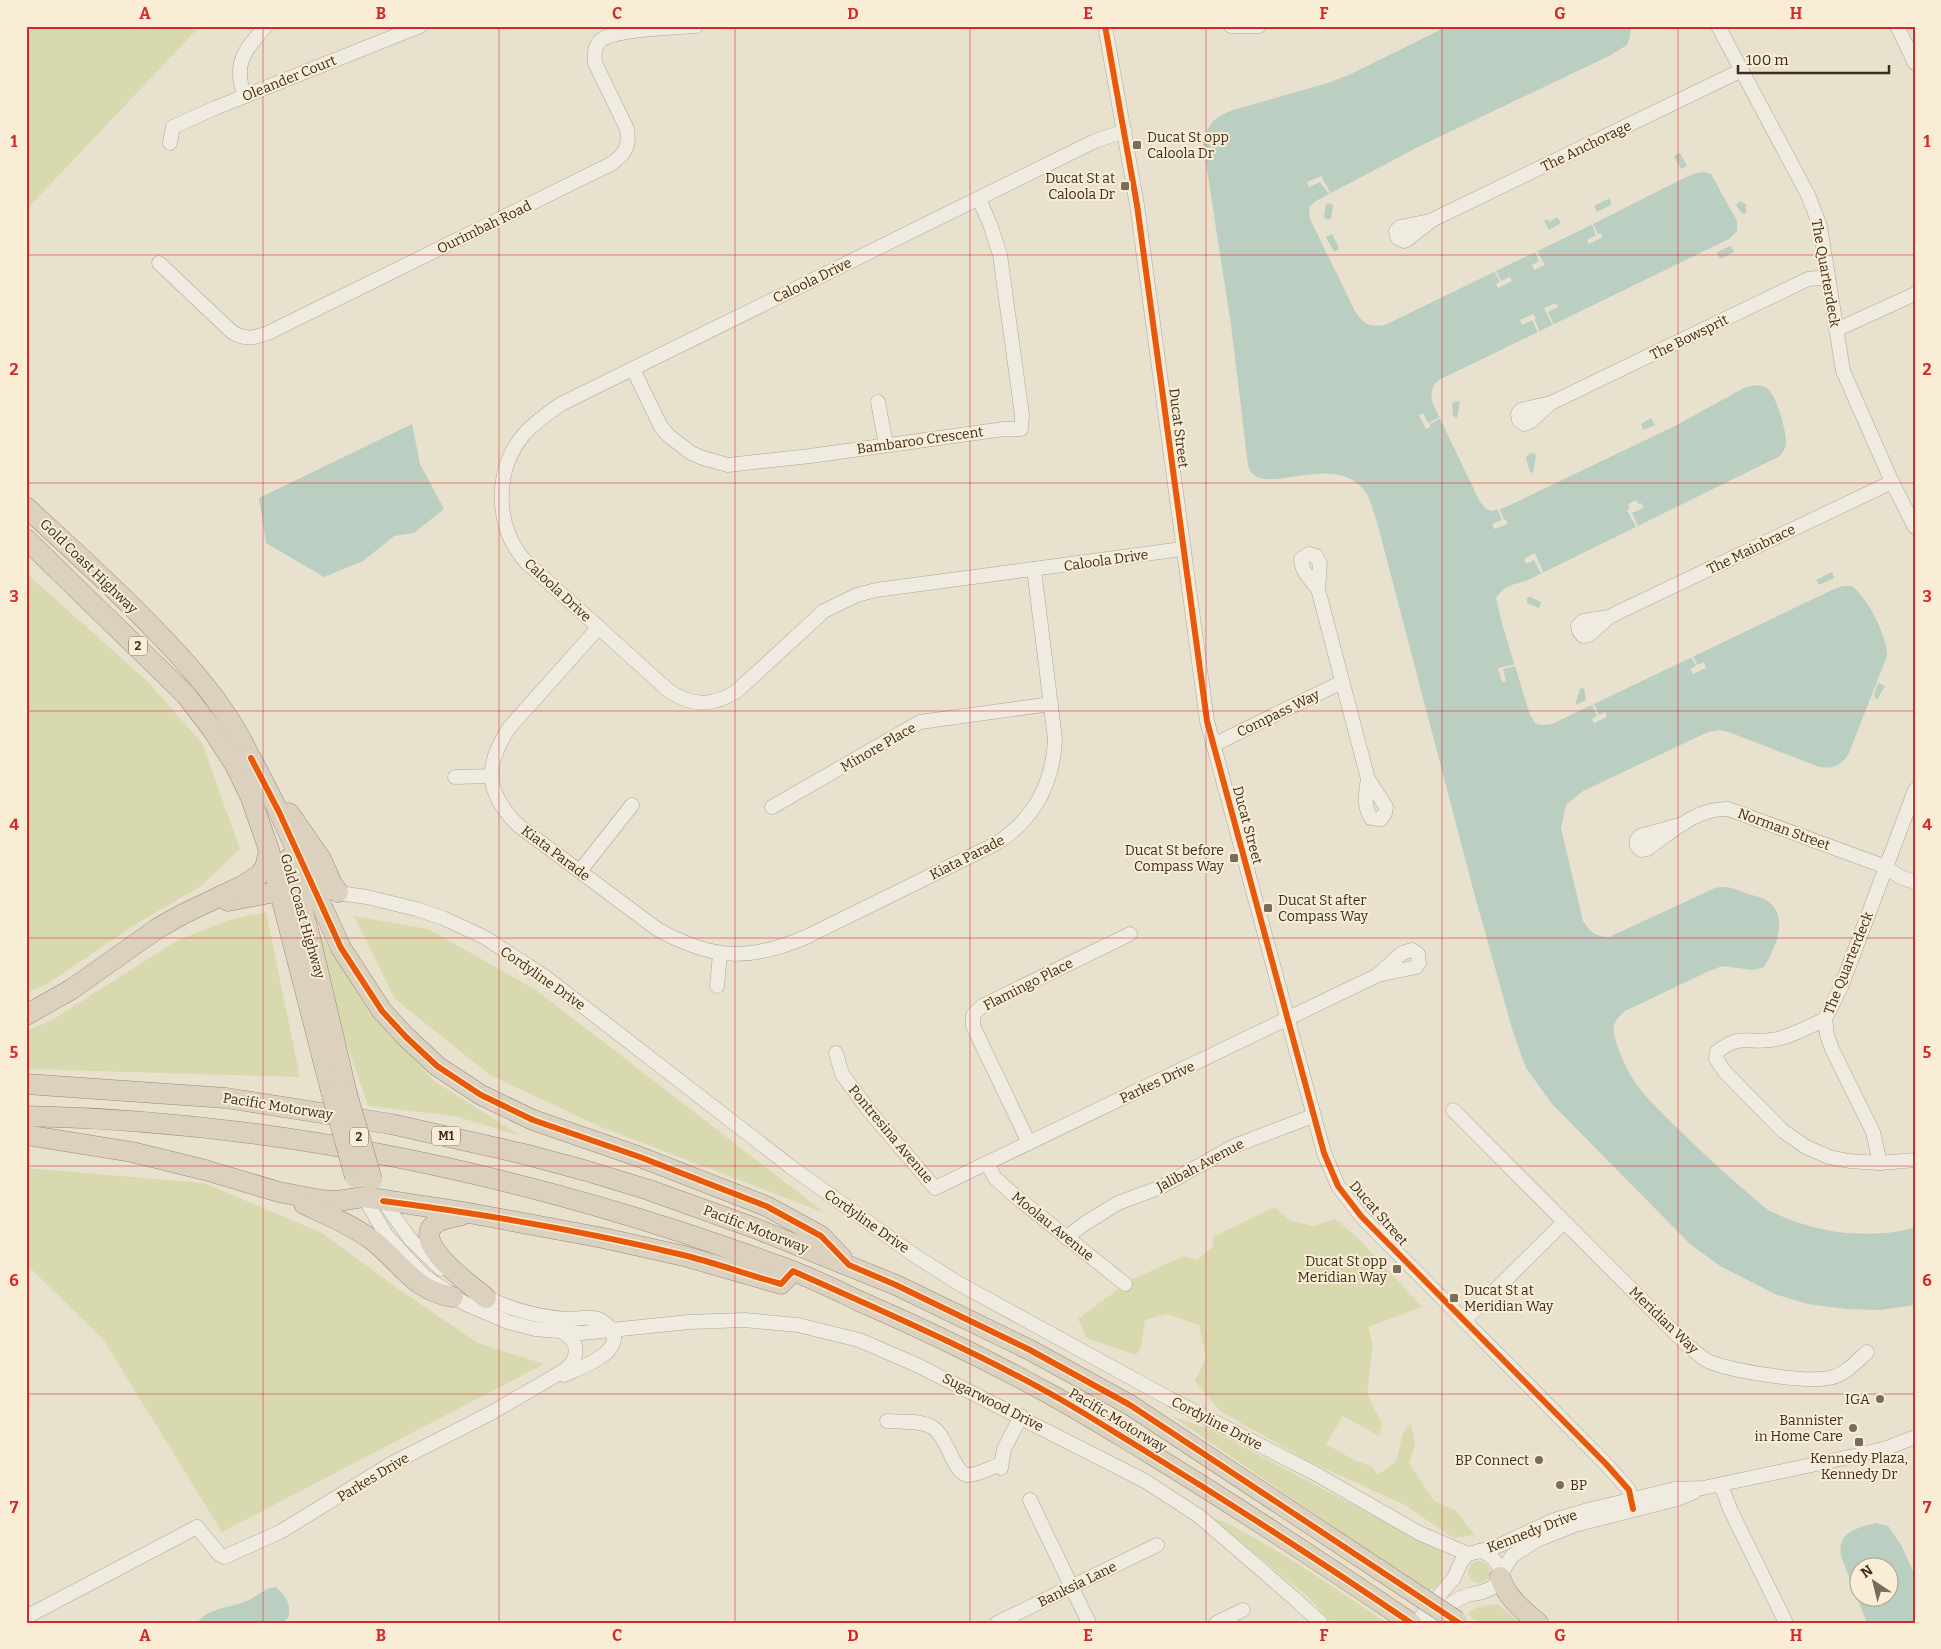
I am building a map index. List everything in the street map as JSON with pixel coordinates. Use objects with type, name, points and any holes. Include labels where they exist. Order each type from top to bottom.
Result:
[{"type":"highway","name":"Gold Coast Highway","points":[[26,506],[135,610],[177,653],[220,706],[251,758],[297,891],[339,1093],[368,1189]]},
{"type":"highway","name":"Gold Coast Highway","points":[[26,539],[170,678],[204,717],[222,744],[243,782],[269,850],[297,891]]},
{"type":"highway","points":[[251,758],[276,790],[291,816],[321,859],[332,884],[338,892]]},
{"type":"highway","points":[[26,1014],[72,989],[158,928],[242,886],[261,874],[268,861],[269,850]]},
{"type":"highway","points":[[183,914],[236,899],[297,891],[340,948],[377,1004],[406,1037],[437,1066],[481,1095],[533,1120],[640,1156],[766,1206],[821,1236],[849,1265]]},
{"type":"highway","name":"Pacific Motorway","points":[[26,1084],[226,1098],[391,1124],[524,1154],[596,1174],[742,1223],[896,1285],[1030,1350],[1130,1405],[1458,1622]]},
{"type":"highway","name":"Pacific Motorway","points":[[26,1116],[129,1121],[222,1129],[392,1155],[508,1181],[626,1214],[793,1271],[896,1317],[996,1365],[1058,1398],[1191,1479],[1411,1621]]},
{"type":"highway","points":[[26,1135],[132,1152],[205,1170],[280,1192],[331,1202],[368,1189],[469,1213],[542,1225],[684,1256],[781,1284],[793,1271]]},
{"type":"highway","points":[[280,1192],[347,1224],[371,1239],[419,1284],[435,1293],[453,1296]]},
{"type":"highway","points":[[469,1213],[436,1222],[432,1227],[429,1237],[438,1255],[450,1268],[486,1298]]},
{"type":"highway","points":[[1500,1576],[1503,1586],[1512,1600],[1538,1623]]},
{"type":"street","points":[[245,96],[240,86],[239,67],[247,47],[266,26]]},
{"type":"street","name":"Oleander Court","points":[[170,143],[173,127],[420,26]]},
{"type":"street","name":"Ourimbah Road","points":[[159,263],[232,332],[247,338],[268,333],[621,158],[629,140],[626,129],[595,63],[594,51],[597,44],[610,34],[621,32],[696,26]]},
{"type":"street","name":"Ducat Street","points":[[1106,26],[1137,205],[1204,702],[1213,744],[1287,1020],[1313,1116],[1330,1169],[1345,1196],[1395,1251],[1606,1464],[1629,1490],[1632,1504]]},
{"type":"street","points":[[1230,26],[1259,26]]},
{"type":"street","name":"The Quarterdeck","points":[[1718,26],[1814,207],[1820,226],[1843,371],[1892,482],[1915,527]]},
{"type":"street","points":[[1897,26],[1915,63]]},
{"type":"street","name":"The Anchorage","points":[[1430,221],[1742,70]]},
{"type":"street","name":"Caloola Drive","points":[[1125,131],[1095,141],[979,200],[574,397],[536,421],[517,444],[506,467],[501,497],[504,519],[520,555],[670,691],[684,700],[704,703],[726,697],[737,690],[824,611],[857,595],[876,590],[1182,549]]},
{"type":"street","name":"Bambaroo Crescent","points":[[632,369],[661,427],[679,445],[703,458],[728,465],[1004,429],[1021,429],[1022,415],[1000,255],[996,240],[979,200]]},
{"type":"street","name":"The Bowsprit","points":[[1551,403],[1808,279],[1828,277]]},
{"type":"street","points":[[1836,330],[1915,294]]},
{"type":"street","points":[[878,402],[886,445]]},
{"type":"street","name":"The Mainbrace","points":[[1609,616],[1892,482]]},
{"type":"street","name":"Kiata Parade","points":[[598,627],[509,728],[495,752],[491,776],[496,795],[511,818],[657,929],[681,942],[720,954],[735,955],[787,946],[997,843],[1010,835],[1027,818],[1035,807],[1050,774],[1055,739],[1034,570]]},
{"type":"street","points":[[1318,589],[1368,779]]},
{"type":"street","name":"Compass Way","points":[[1213,744],[1342,682]]},
{"type":"street","name":"Minore Place","points":[[772,807],[920,722],[1051,704]]},
{"type":"street","points":[[455,777],[491,776]]},
{"type":"street","name":"The Quarterdeck","points":[[1880,1163],[1874,1136],[1832,1049],[1827,1035],[1825,1019],[1841,987],[1915,790]]},
{"type":"street","points":[[580,871],[632,805]]},
{"type":"street","name":"Norman Street","points":[[1683,824],[1714,810],[1728,809],[1886,867],[1900,876],[1915,882]]},
{"type":"street","name":"Norman Street","points":[[1886,867],[1915,873]]},
{"type":"street","name":"Cordyline Drive","points":[[297,891],[338,892],[416,909],[443,918],[484,937],[544,976],[791,1167],[914,1255],[958,1283],[1170,1399],[1316,1474],[1420,1533],[1474,1553],[1491,1555],[1495,1559],[1500,1576]]},
{"type":"street","name":"Flamingo Place","points":[[1029,1143],[973,1026],[973,1015],[982,1006],[1130,934]]},
{"type":"street","points":[[717,986],[720,954]]},
{"type":"street","name":"Parkes Drive","points":[[935,1188],[1287,1020],[1378,974]]},
{"type":"street","points":[[1825,1019],[1779,1038],[1734,1041],[1717,1052],[1716,1059],[1742,1091],[1783,1131],[1815,1151],[1839,1160],[1880,1163],[1915,1158]]},
{"type":"street","name":"Pontresina Avenue","points":[[836,1054],[842,1074],[870,1112],[935,1188]]},
{"type":"street","name":"Meridian Way","points":[[1452,1110],[1563,1223],[1688,1346],[1708,1362],[1728,1368],[1805,1379],[1830,1378],[1848,1370],[1867,1352]]},
{"type":"street","name":"Jalibah Avenue","points":[[1066,1238],[1084,1224],[1118,1203],[1161,1187],[1234,1146],[1313,1116]]},
{"type":"street","name":"Moolau Avenue","points":[[987,1163],[995,1178],[1066,1238],[1125,1284]]},
{"type":"street","points":[[368,1189],[422,1252],[458,1282],[486,1298],[514,1308],[539,1315],[566,1319],[600,1320],[612,1331]]},
{"type":"street","name":"Sugarwood Drive","points":[[368,1189],[386,1235],[423,1275],[474,1308],[508,1322],[536,1329],[594,1333],[689,1322],[744,1320],[798,1325],[868,1344],[917,1364],[1145,1480],[1199,1516],[1321,1623]]},
{"type":"street","points":[[1464,1321],[1563,1223]]},
{"type":"street","name":"Parkes Drive","points":[[26,1617],[197,1527],[219,1554],[224,1557],[280,1532],[391,1464],[527,1393],[592,1362],[611,1347],[614,1340],[612,1331]]},
{"type":"street","name":"Parkes Drive","points":[[527,1393],[563,1372],[574,1360],[577,1351],[575,1344],[564,1332]]},
{"type":"street","points":[[887,1422],[921,1424],[934,1428],[944,1439],[959,1469],[966,1474],[973,1474],[1001,1466],[1004,1449],[1021,1416]]},
{"type":"street","name":"Kennedy Drive","points":[[1430,1623],[1439,1613],[1458,1599],[1493,1587],[1512,1556],[1526,1545],[1574,1525],[1675,1489],[1721,1485],[1887,1448],[1915,1437]]},
{"type":"street","points":[[1721,1485],[1730,1509],[1786,1623]]},
{"type":"street","points":[[1030,1500],[1089,1623]]},
{"type":"street","name":"Kennedy Drive","points":[[1474,1553],[1496,1547],[1554,1520],[1632,1504]]},
{"type":"street","name":"Banksia Lane","points":[[997,1623],[1157,1545]]},
{"type":"street","points":[[1411,1621],[1454,1578],[1461,1562],[1474,1553]]},
{"type":"street","points":[[1216,1623],[1243,1610]]},
{"type":"green space","points":[[26,26],[200,26],[26,210]]},
{"type":"green space","points":[[26,573],[147,681],[202,743],[240,849],[201,886],[136,924],[47,984],[26,993]]},
{"type":"green space","points":[[266,912],[300,1077],[26,1069],[26,1031],[50,1021],[178,940],[232,919]]},
{"type":"green space","points":[[354,916],[428,929],[536,990],[825,1213],[601,1127],[490,1075],[395,999]]},
{"type":"green space","points":[[318,931],[371,1012],[434,1081],[521,1136],[454,1116],[368,1106],[310,937]]},
{"type":"green space","points":[[26,1168],[204,1183],[322,1233],[401,1291],[478,1343],[544,1364],[222,1532],[103,1339],[26,1264]]},
{"type":"green space","points":[[1274,1207],[1291,1221],[1314,1226],[1335,1219],[1357,1237],[1422,1307],[1368,1327],[1373,1345],[1367,1394],[1382,1424],[1379,1436],[1343,1416],[1326,1444],[1356,1461],[1371,1466],[1378,1475],[1396,1461],[1403,1433],[1411,1423],[1415,1445],[1409,1463],[1434,1501],[1455,1510],[1475,1535],[1453,1538],[1405,1505],[1308,1461],[1220,1411],[1195,1381],[1206,1358],[1199,1325],[1167,1314],[1145,1320],[1141,1347],[1136,1355],[1087,1338],[1078,1319],[1131,1280],[1184,1256],[1197,1260],[1213,1247],[1213,1237]]},
{"type":"green space","points":[[1172,1416],[1211,1430],[1443,1552],[1442,1585],[1427,1591]]},
{"type":"green space","points":[[1204,1513],[1275,1550],[1387,1623],[1332,1623],[1308,1597]]},
{"type":"green space","points":[[1479,1561],[1487,1564],[1490,1572],[1487,1580],[1479,1583],[1471,1580],[1468,1572],[1471,1564]]},
{"type":"green space","points":[[1497,1604],[1521,1623],[1480,1623],[1467,1614],[1477,1607]]},
{"type":"shaded area","points":[[1448,26],[1631,26],[1627,45],[1609,56],[1420,146],[1314,202],[1309,208],[1310,219],[1356,313],[1362,321],[1371,326],[1385,325],[1684,178],[1698,173],[1711,174],[1737,221],[1737,231],[1729,239],[1439,380],[1434,385],[1431,393],[1432,400],[1480,502],[1486,509],[1492,511],[1506,507],[1675,426],[1744,388],[1755,385],[1764,386],[1771,392],[1781,415],[1786,439],[1786,446],[1780,456],[1526,581],[1509,586],[1496,598],[1530,715],[1536,724],[1542,725],[1552,724],[1843,586],[1852,586],[1858,591],[1876,618],[1884,639],[1887,656],[1849,753],[1840,763],[1833,767],[1820,767],[1731,733],[1720,730],[1708,732],[1583,791],[1566,805],[1561,828],[1583,921],[1597,935],[1609,937],[1720,887],[1732,888],[1762,898],[1774,907],[1778,915],[1779,932],[1764,967],[1753,970],[1722,966],[1625,1011],[1614,1026],[1617,1044],[1631,1076],[1650,1100],[1714,1163],[1770,1211],[1805,1225],[1841,1232],[1878,1234],[1915,1228],[1915,1305],[1880,1310],[1847,1309],[1807,1304],[1775,1294],[1720,1266],[1690,1244],[1552,1104],[1526,1068],[1513,1032],[1473,889],[1377,522],[1368,497],[1364,490],[1352,480],[1338,475],[1322,474],[1264,479],[1254,475],[1248,466],[1231,325],[1203,144],[1206,132],[1212,122],[1230,111],[1328,83],[1351,74]]},
{"type":"shaded area","points":[[1680,153],[1687,166],[1681,169],[1674,156]]},
{"type":"shaded area","points":[[1610,198],[1611,205],[1597,212],[1594,206]]},
{"type":"shaded area","points":[[1740,201],[1747,205],[1745,207],[1747,211],[1744,214],[1736,205]]},
{"type":"shaded area","points":[[1326,204],[1333,205],[1331,219],[1327,220],[1324,217]]},
{"type":"shaded area","points":[[1557,217],[1561,223],[1549,230],[1544,221],[1548,219],[1549,222]]},
{"type":"shaded area","points":[[1332,234],[1338,245],[1338,250],[1334,252],[1326,237]]},
{"type":"shaded area","points":[[1731,246],[1734,252],[1720,259],[1717,252]]},
{"type":"shaded area","points":[[1455,401],[1460,402],[1457,418],[1453,416],[1452,404]]},
{"type":"shaded area","points":[[1651,418],[1655,425],[1643,430],[1641,424]]},
{"type":"shaded area","points":[[412,424],[420,464],[444,509],[414,533],[394,536],[363,561],[324,577],[266,543],[259,498]]},
{"type":"shaded area","points":[[1534,453],[1536,456],[1533,473],[1530,472],[1526,458],[1528,454]]},
{"type":"shaded area","points":[[1832,572],[1834,578],[1819,585],[1816,580]]},
{"type":"shaded area","points":[[1530,597],[1541,602],[1539,608],[1527,603],[1527,598]]},
{"type":"shaded area","points":[[1878,683],[1885,686],[1877,700],[1874,695]]},
{"type":"shaded area","points":[[1584,688],[1586,700],[1575,705],[1580,689]]},
{"type":"shaded area","points":[[1876,1523],[1888,1526],[1901,1545],[1915,1575],[1915,1623],[1867,1623],[1860,1606],[1898,1606],[1898,1556],[1848,1556],[1848,1574],[1841,1556],[1842,1541],[1845,1536],[1855,1529]]},
{"type":"shaded area","points":[[276,1587],[289,1605],[288,1618],[282,1623],[197,1623],[212,1611],[244,1602],[267,1589]]},
{"type":"pier","points":[[1321,176],[1330,192],[1329,194],[1320,182],[1309,187],[1307,182]]},
{"type":"pier","points":[[1592,222],[1598,234],[1600,233],[1603,237],[1589,244],[1587,240],[1596,235]]},
{"type":"pier","points":[[1536,249],[1545,265],[1534,270],[1532,265],[1539,261],[1534,250]]},
{"type":"pier","points":[[1493,269],[1495,269],[1501,281],[1510,277],[1512,281],[1498,288],[1496,284],[1500,282]]},
{"type":"pier","points":[[1556,303],[1558,307],[1548,312],[1553,326],[1544,308]]},
{"type":"pier","points":[[1533,314],[1540,332],[1538,333],[1532,320],[1522,325],[1520,320]]},
{"type":"pier","points":[[1423,413],[1428,423],[1441,418],[1430,424],[1430,427],[1426,429],[1419,415]]},
{"type":"pier","points":[[1636,500],[1644,508],[1632,513],[1638,526],[1636,527],[1627,510],[1630,508],[1628,504]]},
{"type":"pier","points":[[1499,507],[1504,520],[1506,519],[1508,524],[1494,529],[1492,524],[1502,520],[1497,508]]},
{"type":"pier","points":[[1535,553],[1543,572],[1541,573],[1534,560],[1526,564],[1524,559]]},
{"type":"pier","points":[[1692,654],[1697,665],[1704,662],[1706,668],[1693,674],[1690,669],[1696,666],[1690,655]]},
{"type":"pier","points":[[1516,664],[1516,666],[1503,669],[1506,681],[1502,682],[1498,668]]},
{"type":"pier","points":[[1594,704],[1599,715],[1605,712],[1607,717],[1594,723],[1592,719],[1597,716],[1592,705]]},
{"type":"cycle path","points":[[1105,26],[1137,205],[1207,721],[1324,1153],[1338,1186],[1361,1216],[1606,1464],[1629,1490],[1633,1509]]},
{"type":"cycle path","points":[[251,758],[279,812],[341,948],[382,1011],[437,1066],[481,1095],[533,1120],[640,1157],[766,1206],[821,1236],[849,1265],[896,1285],[1030,1350],[1130,1405],[1459,1623]]},
{"type":"cycle path","points":[[383,1201],[496,1217],[609,1238],[695,1258],[781,1284],[793,1271],[960,1347],[1058,1398],[1244,1513],[1411,1623]]},
{"type":"place","name":"Ducat St opp Caloola Dr","points":[[1137,145]]},
{"type":"place","name":"Ducat St at Caloola Dr","points":[[1125,186]]},
{"type":"place","name":"Ducat St before Compass Way","points":[[1234,858]]},
{"type":"place","name":"Ducat St after Compass Way","points":[[1268,908]]},
{"type":"place","name":"Ducat St opp Meridian Way","points":[[1397,1269]]},
{"type":"place","name":"Ducat St at Meridian Way","points":[[1454,1298]]},
{"type":"place","name":"IGA","points":[[1880,1399]]},
{"type":"place","name":"Bannister in Home Care","points":[[1853,1428]]},
{"type":"place","name":"Kennedy Plaza, Kennedy Dr","points":[[1859,1442]]},
{"type":"place","name":"BP Connect","points":[[1539,1460]]},
{"type":"place","name":"BP","points":[[1560,1485]]}]
